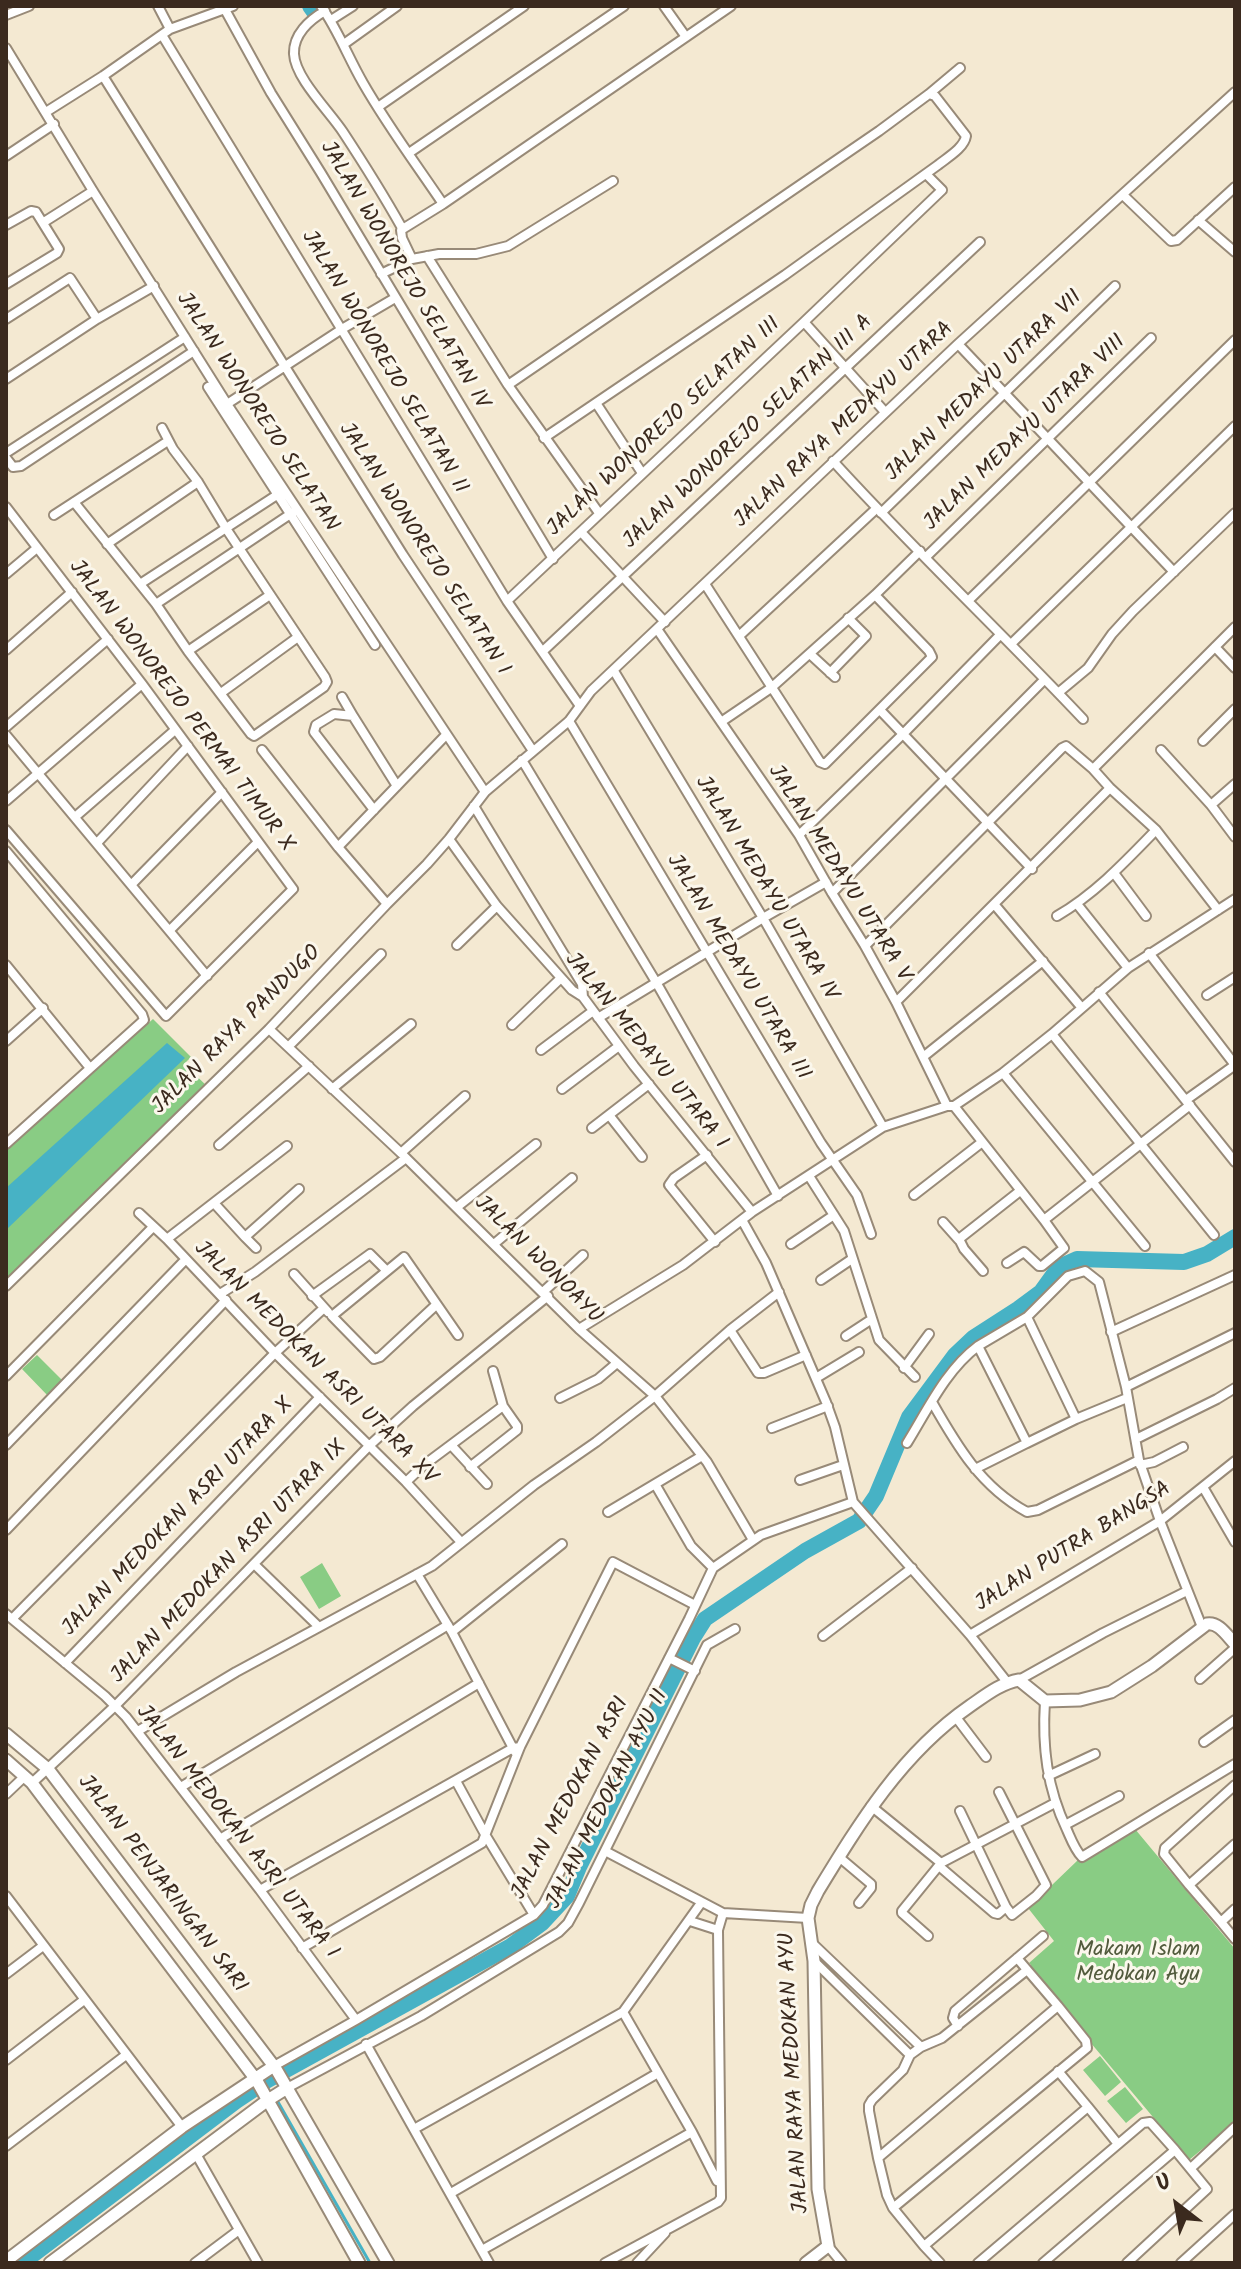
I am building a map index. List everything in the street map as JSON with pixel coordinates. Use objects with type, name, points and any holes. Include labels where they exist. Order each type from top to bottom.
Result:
[{"type":"street","points":[[6,15],[29,6]]},
{"type":"street","name":"JALAN WONOREJO SELATAN II","points":[[158,6],[166,32],[342,329],[507,601],[580,706]]},
{"type":"street","points":[[331,20],[353,6]]},
{"type":"street","points":[[344,44],[397,6]]},
{"type":"street","points":[[378,107],[524,6]]},
{"type":"street","points":[[409,153],[624,6]]},
{"type":"street","points":[[664,6],[686,37]]},
{"type":"street","points":[[412,259],[400,233],[405,226],[443,204],[731,6]]},
{"type":"street","points":[[46,112],[166,32],[227,7]]},
{"type":"street","name":"JALAN WONOREJO SELATAN IV","points":[[227,7],[271,93],[553,559]]},
{"type":"street","points":[[405,226],[343,132],[296,69],[293,51],[301,30],[323,9],[378,107],[443,204]]},
{"type":"street","name":"JALAN WONOREJO SELATAN","points":[[6,48],[281,492],[485,792]]},
{"type":"street","points":[[508,385],[879,131],[960,68]]},
{"type":"street","name":"JALAN WONOREJO SELATAN I","points":[[103,76],[403,555],[533,751]]},
{"type":"street","name":"JALAN RAYA MEDAYU UTARA","points":[[485,792],[569,721],[591,691],[833,461],[1235,92]]},
{"type":"street","points":[[544,438],[785,275],[962,145],[966,136],[935,96],[929,94]]},
{"type":"street","points":[[6,156],[54,124]]},
{"type":"street","points":[[804,322],[942,190],[926,174]]},
{"type":"street","points":[[381,274],[412,259],[476,254],[508,246],[613,181]]},
{"type":"street","points":[[1123,195],[1171,241],[1177,240],[1235,187]]},
{"type":"street","points":[[44,222],[93,191]]},
{"type":"street","points":[[6,225],[31,211],[36,212],[59,251],[6,284]]},
{"type":"street","points":[[1198,220],[1235,252]]},
{"type":"street","name":"JALAN WONOREJO SELATAN III A","points":[[543,651],[980,242]]},
{"type":"street","points":[[427,256],[508,385],[599,513]]},
{"type":"street","points":[[6,319],[70,278],[97,319]]},
{"type":"street","points":[[6,379],[154,286]]},
{"type":"street","name":"JALAN MEDAYU UTARA VII","points":[[739,636],[1004,394],[1115,286]]},
{"type":"street","points":[[227,404],[395,298]]},
{"type":"street","name":"JALAN WONOREJO SELATAN III","points":[[507,601],[804,322],[885,412]]},
{"type":"street","points":[[185,337],[6,455],[13,467],[21,466],[194,351]]},
{"type":"street","name":"JALAN MEDAYU UTARA VIII","points":[[721,722],[771,688],[923,554],[1151,338]]},
{"type":"street","points":[[969,600],[1235,340]]},
{"type":"street","points":[[958,344],[1174,572]]},
{"type":"street","points":[[1227,347],[1235,355]]},
{"type":"street","points":[[140,584],[281,492],[208,387]]},
{"type":"street","points":[[90,397],[101,413]]},
{"type":"street","points":[[596,403],[642,473]]},
{"type":"street","points":[[1011,644],[1235,426]]},
{"type":"street","points":[[74,502],[156,604],[254,736],[324,687],[327,682],[162,428]]},
{"type":"street","points":[[54,515],[168,441]]},
{"type":"street","name":"JALAN MEDAYU UTARA VII","points":[[833,461],[878,511],[1083,719]]},
{"type":"street","points":[[107,544],[198,482]]},
{"type":"street","name":"JALAN WONOREJO PERMAI TIMUR X","points":[[6,507],[142,684],[293,889],[207,976]]},
{"type":"street","points":[[156,604],[294,512],[375,645]]},
{"type":"street","points":[[1058,693],[1088,668],[1123,622],[1235,513]]},
{"type":"street","points":[[581,532],[665,622]]},
{"type":"street","points":[[6,574],[37,548]]},
{"type":"street","points":[[705,584],[820,762],[825,764],[930,661],[932,654],[875,595]]},
{"type":"street","points":[[6,650],[72,592]]},
{"type":"street","points":[[188,651],[270,595]]},
{"type":"street","points":[[810,654],[832,675],[866,636],[848,618]]},
{"type":"street","points":[[1093,769],[1235,627]]},
{"type":"street","name":"JALAN MEDAYU UTARA V","points":[[657,629],[799,835],[865,946],[950,1106],[1063,1246],[1062,1251],[1042,1266],[1024,1252],[1007,1263]]},
{"type":"street","points":[[799,835],[1000,635]]},
{"type":"street","points":[[221,693],[298,637]]},
{"type":"street","points":[[6,727],[108,639]]},
{"type":"street","points":[[1215,647],[1235,668]]},
{"type":"street","name":"JALAN MEDAYU UTARA IV","points":[[614,671],[763,918],[883,1127]]},
{"type":"street","points":[[832,893],[1044,680]]},
{"type":"street","points":[[6,801],[142,684]]},
{"type":"street","points":[[342,697],[397,786]]},
{"type":"street","points":[[1203,741],[1235,709]]},
{"type":"street","points":[[880,710],[1032,869]]},
{"type":"street","points":[[353,716],[334,714],[314,728],[374,810]]},
{"type":"street","name":"JALAN MEDAYU UTARA III","points":[[569,721],[706,953],[857,1195],[871,1234]]},
{"type":"street","points":[[75,817],[175,730]]},
{"type":"street","points":[[6,735],[207,976],[169,1015],[164,1015],[6,830]]},
{"type":"street","points":[[338,847],[446,735]]},
{"type":"street","points":[[97,843],[188,746]]},
{"type":"street","points":[[865,946],[1062,748],[1070,747],[1156,830],[1218,910]]},
{"type":"street","points":[[262,750],[387,904]]},
{"type":"street","points":[[1161,750],[1211,805],[1235,837]]},
{"type":"street","points":[[522,760],[656,982],[778,1196]]},
{"type":"street","points":[[1211,805],[1235,784]]},
{"type":"street","points":[[896,1002],[1110,788]]},
{"type":"street","points":[[132,884],[222,792]]},
{"type":"street","name":"JALAN RAYA PANDUGO","points":[[6,1286],[269,1029],[427,864],[485,792]]},
{"type":"street","points":[[474,806],[582,984],[583,997]]},
{"type":"street","points":[[1057,916],[1077,904],[1114,873],[1156,830]]},
{"type":"street","name":"JALAN MEDAYU UTARA I","points":[[449,839],[497,906],[572,990],[583,997],[752,1212]]},
{"type":"street","points":[[170,930],[258,842]]},
{"type":"street","points":[[6,851],[143,1018],[141,1024],[6,1144]]},
{"type":"street","points":[[1114,873],[1146,916]]},
{"type":"street","points":[[541,1050],[595,1015],[826,882]]},
{"type":"street","points":[[579,1329],[652,1286],[752,1212],[883,1127],[950,1106],[1003,1073],[1128,968],[1235,899]]},
{"type":"street","points":[[994,904],[1082,1008]]},
{"type":"street","points":[[1077,904],[1128,968]]},
{"type":"street","points":[[457,945],[497,906]]},
{"type":"street","points":[[1044,1220],[1141,1145],[1235,1065],[1232,1054],[1149,953]]},
{"type":"street","points":[[289,1046],[381,954]]},
{"type":"street","points":[[923,1057],[1043,961]]},
{"type":"street","points":[[6,965],[90,1068]]},
{"type":"street","points":[[1207,995],[1235,977]]},
{"type":"street","points":[[512,1025],[561,978]]},
{"type":"street","points":[[1099,992],[1235,1162]]},
{"type":"street","points":[[6,1041],[43,1008]]},
{"type":"street","points":[[332,1089],[411,1024]]},
{"type":"street","name":"JALAN WONOAYU","points":[[269,1029],[457,1207],[579,1329],[655,1396],[702,1456],[753,1540]]},
{"type":"street","points":[[1052,1034],[1214,1235]]},
{"type":"street","points":[[562,1089],[619,1046]]},
{"type":"street","points":[[219,1145],[309,1066]]},
{"type":"street","points":[[1003,1073],[1145,1246]]},
{"type":"street","points":[[592,1128],[649,1084]]},
{"type":"street","points":[[6,1530],[223,1297],[404,1156],[465,1096]]},
{"type":"street","points":[[609,1115],[642,1157]]},
{"type":"street","points":[[914,1195],[981,1143]]},
{"type":"street","points":[[457,1207],[536,1144]]},
{"type":"street","points":[[167,1239],[287,1146]]},
{"type":"street","points":[[707,1155],[669,1185],[715,1242]]},
{"type":"street","points":[[809,1176],[844,1231],[879,1340],[915,1377]]},
{"type":"street","points":[[494,1244],[572,1178]]},
{"type":"street","points":[[244,1236],[299,1189]]},
{"type":"street","points":[[959,1240],[1020,1191]]},
{"type":"street","points":[[214,1203],[256,1248]]},
{"type":"street","name":"JALAN MEDOKAN ASRI UTARA XV","points":[[139,1213],[275,1353],[370,1445],[461,1542]]},
{"type":"street","points":[[791,1244],[834,1215]]},
{"type":"street","points":[[742,1220],[779,1292],[828,1406],[855,1505],[1013,1681],[1045,1701],[1080,1700],[1111,1692],[1212,1623],[1235,1646],[1200,1679]]},
{"type":"street","points":[[943,1222],[983,1271]]},
{"type":"street","points":[[6,1376],[153,1227]]},
{"type":"street","points":[[312,1296],[366,1255],[374,1256],[386,1270]]},
{"type":"street","name":"JALAN MEDOKAN ASRI UTARA IX","points":[[20,1772],[48,1769],[115,1706],[370,1445],[497,1339],[583,1255]]},
{"type":"street","points":[[332,1316],[400,1257],[404,1257],[458,1335]]},
{"type":"street","points":[[6,1445],[186,1259]]},
{"type":"street","points":[[821,1280],[852,1259]]},
{"type":"street","points":[[907,1443],[963,1357],[1027,1317],[1068,1276],[1085,1271],[1095,1277],[1099,1282],[1126,1387],[1140,1463],[1202,1627]]},
{"type":"street","points":[[294,1274],[374,1359],[380,1357],[436,1305]]},
{"type":"street","points":[[1111,1332],[1235,1275]]},
{"type":"street","points":[[138,1731],[236,1672],[432,1566],[655,1396],[779,1292]]},
{"type":"street","points":[[9,1617],[324,1308]]},
{"type":"street","points":[[1027,1317],[1076,1419]]},
{"type":"street","points":[[846,1336],[872,1319]]},
{"type":"street","points":[[730,1330],[758,1373],[806,1355]]},
{"type":"street","points":[[1126,1387],[1235,1333]]},
{"type":"street","points":[[904,1368],[929,1334]]},
{"type":"street","points":[[978,1346],[1027,1443]]},
{"type":"street","points":[[816,1378],[859,1352]]},
{"type":"street","points":[[560,1398],[598,1379],[617,1363]]},
{"type":"street","points":[[470,1467],[516,1433],[517,1426],[503,1406],[493,1371]]},
{"type":"street","points":[[1136,1439],[1235,1388]]},
{"type":"street","name":"JALAN MEDOKAN ASRI UTARA X","points":[[65,1663],[320,1397]]},
{"type":"street","points":[[975,1469],[1076,1419],[1127,1398]]},
{"type":"street","points":[[932,1402],[975,1469],[996,1491],[1027,1512],[1038,1510],[1140,1463],[1154,1462],[1183,1447]]},
{"type":"street","points":[[406,1482],[503,1406]]},
{"type":"street","points":[[772,1428],[828,1406]]},
{"type":"street","points":[[451,1445],[487,1484]]},
{"type":"street","points":[[608,1512],[702,1456]]},
{"type":"street","name":"JALAN PUTRA BANGSA","points":[[970,1635],[1160,1521],[1235,1461]]},
{"type":"street","points":[[800,1480],[843,1465]]},
{"type":"street","points":[[655,1484],[691,1546],[713,1568]]},
{"type":"street","points":[[1203,1487],[1235,1542]]},
{"type":"street","points":[[302,1948],[482,1843],[517,1750],[613,1562],[695,1605],[713,1568],[753,1540],[855,1505]]},
{"type":"street","points":[[181,1787],[450,1628],[562,1544]]},
{"type":"street","points":[[254,1564],[318,1626]]},
{"type":"street","points":[[823,1636],[912,1568]]},
{"type":"street","points":[[417,1574],[517,1750]]},
{"type":"street","points":[[605,1851],[723,1913],[808,1918],[811,1905],[871,1806],[933,1734],[955,1716],[1013,1681],[1187,1591]]},
{"type":"street","name":"JALAN MEDOKAN ASRI","points":[[275,2067],[534,1915],[543,1905],[672,1659],[695,1605]]},
{"type":"street","name":"JALAN MEDOKAN ASRI UTARA I","points":[[9,1617],[115,1706],[138,1731],[356,2020]]},
{"type":"street","name":"JALAN MEDOKAN AYU II","points":[[287,2087],[421,2016],[559,1932],[568,1923],[692,1669],[712,1640],[735,1629]]},
{"type":"street","points":[[672,1659],[692,1669]]},
{"type":"street","points":[[220,1839],[479,1683]]},
{"type":"street","points":[[1045,1701],[1043,1736],[1048,1776],[1055,1803],[1082,1857],[1235,1764]]},
{"type":"street","points":[[955,1716],[986,1757]]},
{"type":"street","points":[[1204,1742],[1235,1720]]},
{"type":"street","name":"JALAN PENJARINGAN SARI","points":[[6,1734],[48,1769],[275,2067]]},
{"type":"street","points":[[260,1890],[517,1750]]},
{"type":"street","points":[[1048,1776],[1095,1754]]},
{"type":"street","points":[[6,1777],[20,1772]]},
{"type":"street","points":[[6,1794],[20,1772]]},
{"type":"street","name":"JALAN PENJARINGAN SARI","points":[[20,1772],[255,2079]]},
{"type":"street","points":[[456,1781],[534,1915]]},
{"type":"street","points":[[1235,1785],[1165,1848],[1164,1854],[1235,1939]]},
{"type":"street","points":[[960,1811],[1012,1915],[1046,1885],[999,1792]]},
{"type":"street","points":[[1065,1825],[1119,1796]]},
{"type":"street","points":[[928,1936],[902,1911],[940,1864],[1055,1803]]},
{"type":"street","points":[[871,1806],[994,1913],[998,1914],[1006,1907]]},
{"type":"street","points":[[1189,1885],[1235,1844]]},
{"type":"street","points":[[839,1857],[871,1884],[859,1903]]},
{"type":"street","points":[[6,1896],[182,2127]]},
{"type":"street","points":[[414,2129],[623,2012],[701,1903]]},
{"type":"street","points":[[1221,1922],[1235,1909]]},
{"type":"street","points":[[605,2263],[721,2198],[718,1930],[723,1913]]},
{"type":"street","name":"JALAN RAYA MEDOKAN AYU","points":[[808,1918],[814,1961],[818,2189],[828,2246]]},
{"type":"street","points":[[690,1921],[718,1930]]},
{"type":"street","points":[[958,2026],[953,2018],[955,2011],[1043,1936]]},
{"type":"street","points":[[811,1942],[921,2047]]},
{"type":"street","points":[[6,1974],[43,1946]]},
{"type":"street","points":[[893,2208],[1087,2048],[1086,2041],[1017,1958]]},
{"type":"street","points":[[814,1961],[910,2055]]},
{"type":"street","points":[[940,2263],[893,2208],[887,2195],[869,2105],[903,2070],[910,2055],[942,2038],[1027,1970]]},
{"type":"street","points":[[6,2060],[84,2000]]},
{"type":"street","points":[[878,2158],[1058,2006]]},
{"type":"street","points":[[623,2012],[720,2185]]},
{"type":"street","points":[[890,2035],[899,2026]]},
{"type":"street","points":[[366,2044],[489,2263]]},
{"type":"street","points":[[6,2146],[126,2055]]},
{"type":"street","points":[[6,2261],[182,2127],[275,2067],[388,2263]]},
{"type":"street","points":[[1058,2071],[1118,2144]]},
{"type":"street","points":[[451,2193],[658,2073]]},
{"type":"street","points":[[255,2079],[359,2263]]},
{"type":"street","points":[[50,2263],[267,2098],[287,2087]]},
{"type":"street","points":[[924,2246],[1088,2107]]},
{"type":"street","points":[[978,2263],[1146,2121],[1207,2187],[1127,2263]]},
{"type":"street","points":[[1191,2168],[1235,2127]]},
{"type":"street","points":[[482,2250],[692,2132]]},
{"type":"street","points":[[1043,2263],[1175,2150]]},
{"type":"street","points":[[196,2154],[258,2263]]},
{"type":"street","points":[[1181,2263],[1235,2214]]},
{"type":"street","points":[[637,2263],[672,2227]]},
{"type":"street","points":[[195,2263],[239,2230]]},
{"type":"street","points":[[806,2263],[828,2246],[842,2263]]},
{"type":"green space","points":[[153,1019],[191,1057],[184,1064],[209,1088],[6,1280],[6,1151]]},
{"type":"green space","points":[[37,1355],[64,1382],[49,1397],[22,1369]]},
{"type":"green space","points":[[322,1563],[341,1596],[319,1609],[300,1577]]},
{"type":"green space","name":"Makam Islam Medokan Ayu","points":[[1135,1829],[1235,1949],[1235,2122],[1189,2160],[1028,1968],[1029,1963],[1054,1941],[1028,1908],[1078,1860]]},
{"type":"green space","points":[[1100,2056],[1121,2082],[1105,2096],[1083,2070]]},
{"type":"green space","points":[[1125,2087],[1143,2109],[1126,2123],[1107,2101]]},
{"type":"water","points":[[167,1043],[185,1058],[6,1230],[6,1188]]},
{"type":"waterway","points":[[310,6],[315,13]]},
{"type":"waterway","points":[[22,2263],[266,2081],[511,1946],[542,1923],[567,1896],[705,1619],[805,1551],[859,1521],[876,1496],[909,1417],[955,1355],[973,1338],[1041,1292],[1059,1267],[1077,1259],[1184,1262],[1207,1254],[1235,1237]]},
{"type":"waterway","points":[[278,2102],[370,2263]]}]
